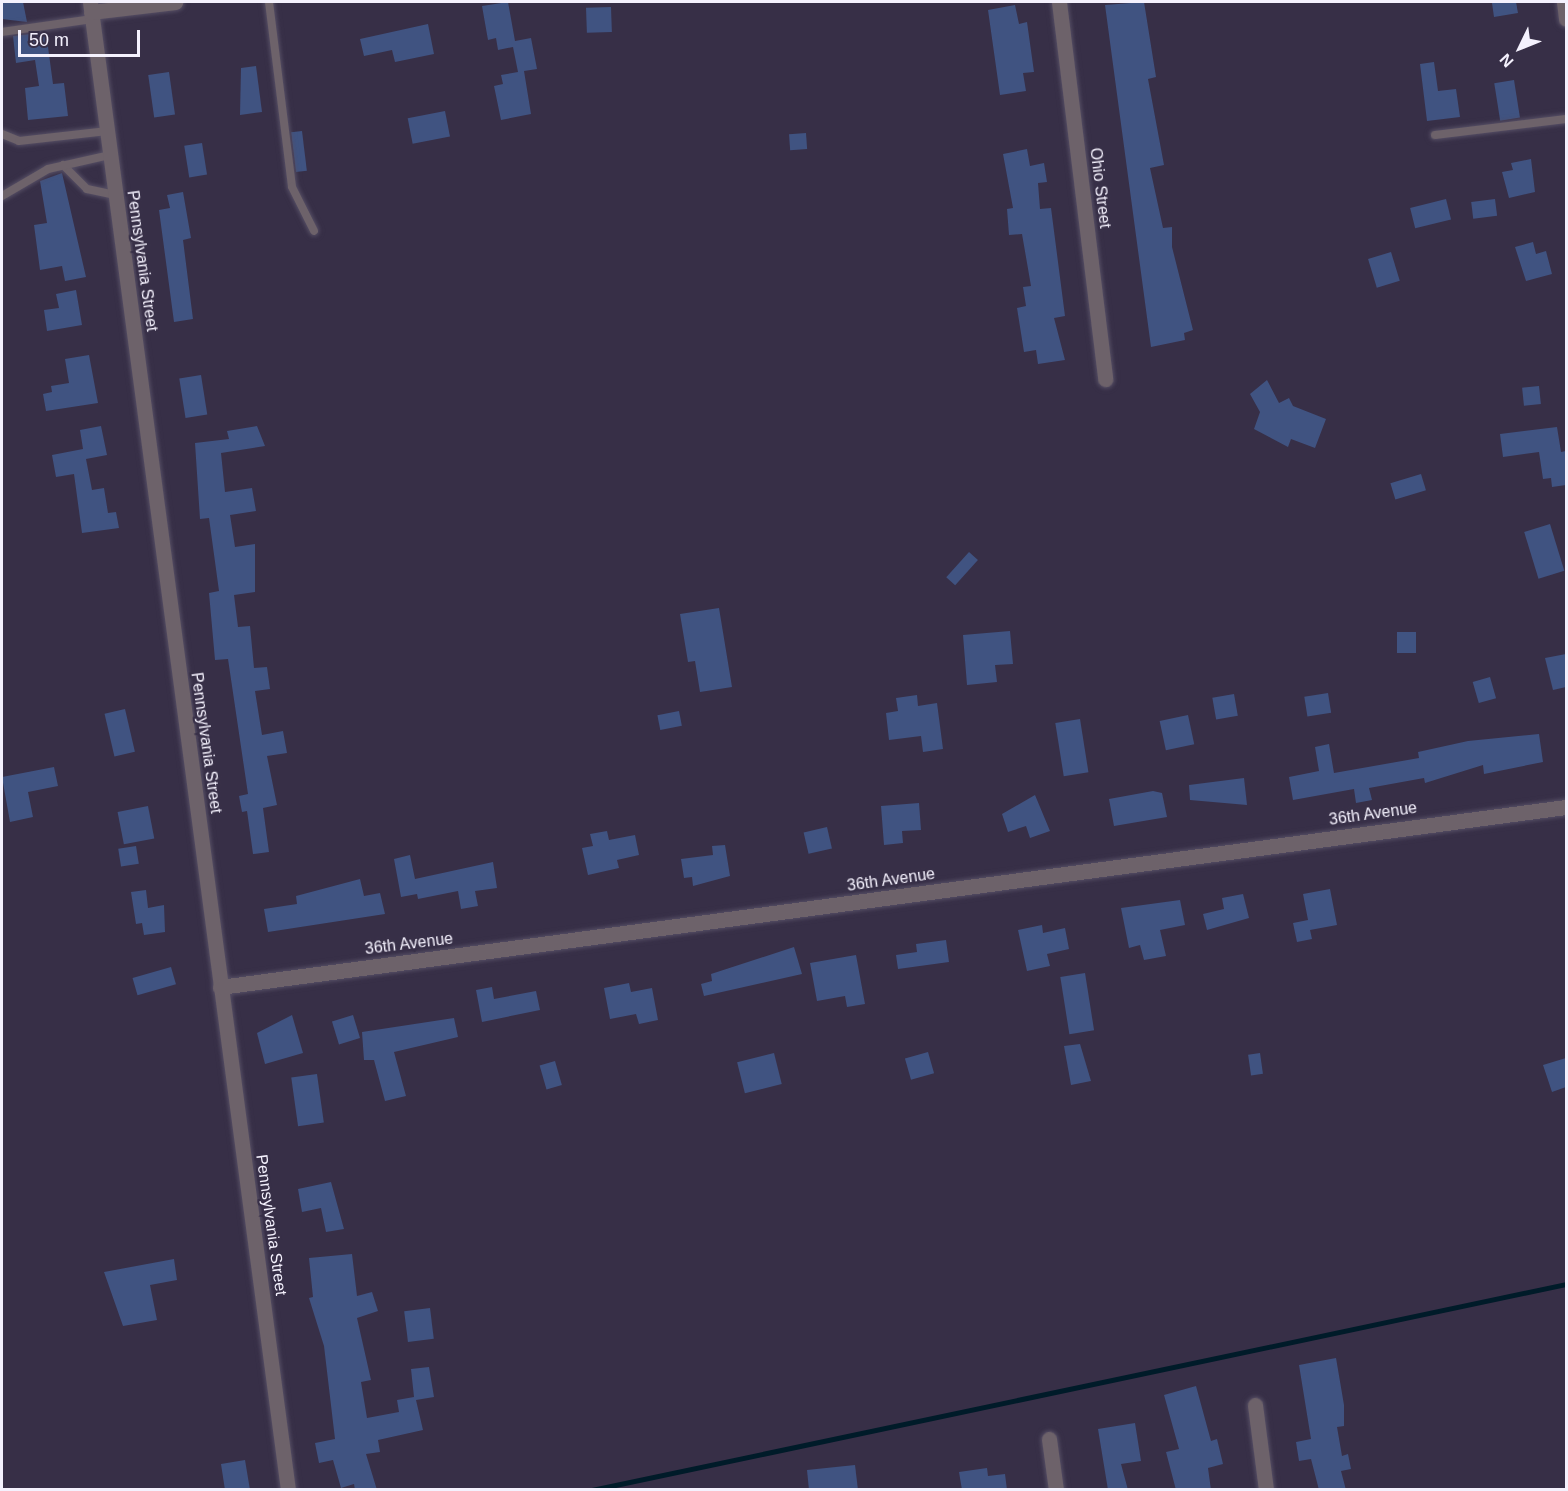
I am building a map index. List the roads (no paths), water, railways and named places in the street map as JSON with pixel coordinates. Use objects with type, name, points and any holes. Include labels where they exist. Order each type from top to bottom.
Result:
[{"type":"street","points":[[91,11],[176,2]]},
{"type":"street","name":"Ohio Street","points":[[1059,2],[1106,379]]},
{"type":"street","points":[[1564,2],[1566,19]]},
{"type":"street","name":"Pennsylvania Street","points":[[91,11],[288,1490]]},
{"type":"street","name":"36th Avenue","points":[[220,987],[1566,807]]},
{"type":"street","points":[[1255,1405],[1266,1490]]},
{"type":"street","points":[[1049,1439],[1056,1490]]},
{"type":"lane","points":[[268,2],[292,187],[314,231]]},
{"type":"lane","points":[[2,32],[91,11]]},
{"type":"lane","points":[[1435,135],[1566,119]]},
{"type":"lane","points":[[2,134],[19,141],[107,131]]},
{"type":"lane","points":[[2,196],[63,165],[110,155]]},
{"type":"lane","points":[[63,165],[87,189],[115,195]]},
{"type":"waterway","points":[[592,1490],[1566,1284]]}]
